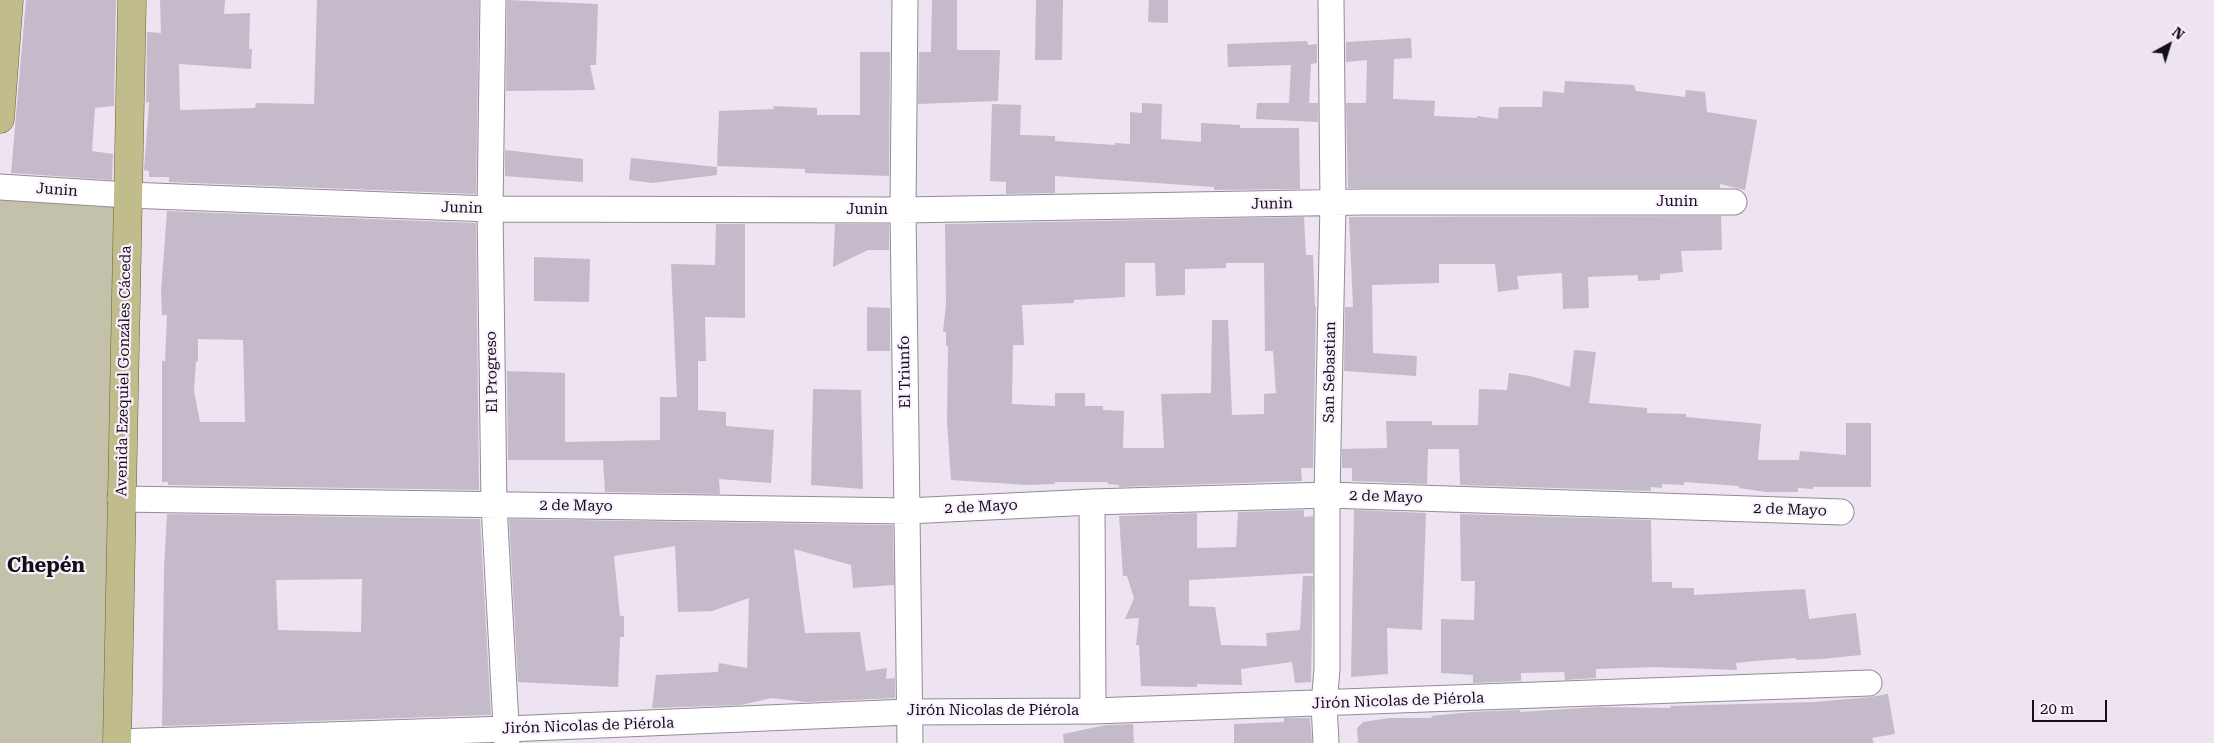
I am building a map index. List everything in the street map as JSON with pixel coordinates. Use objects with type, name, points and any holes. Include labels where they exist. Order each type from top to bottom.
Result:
[{"type":"main road","points":[[0,118],[9,0]]},
{"type":"main road","name":"Avenida Ezequiel Gonzáles Cáceda","points":[[117,742],[120,499],[132,0]]},
{"type":"street","name":"El Progreso","points":[[493,0],[490,209],[494,505],[507,736]]},
{"type":"street","name":"El Triunfo","points":[[905,0],[903,210],[908,712],[910,743]]},
{"type":"street","name":"San Sebastian","points":[[1326,743],[1324,704],[1327,669],[1327,495],[1333,203],[1331,0]]},
{"type":"street","name":"Junin","points":[[0,187],[128,195],[490,209],[903,210],[1333,203],[1734,202]]},
{"type":"street","name":"2 de Mayo","points":[[120,499],[907,511],[1092,502],[1327,495],[1841,512]]},
{"type":"street","points":[[1092,502],[1094,711]]},
{"type":"street","name":"Jirón Nicolas de Piérola","points":[[117,742],[507,736],[908,712],[1094,711],[1868,684]]},
{"type":"shaded area","points":[[0,187],[128,195],[117,743],[0,743]]},
{"type":"building","points":[[26,0],[116,0],[114,106],[95,108],[92,151],[113,154],[112,180],[11,173]]},
{"type":"building","points":[[160,0],[225,0],[224,14],[250,13],[249,49],[252,49],[251,69],[179,64],[180,110],[255,108],[256,103],[314,104],[317,0],[479,0],[476,194],[169,182],[169,177],[149,177],[149,171],[144,170],[149,102],[146,103],[147,32],[161,33]]},
{"type":"building","points":[[507,0],[598,4],[596,65],[590,65],[595,90],[506,91]]},
{"type":"building","points":[[932,0],[957,0],[957,50],[1000,50],[998,101],[918,104],[919,52],[931,52]]},
{"type":"building","points":[[1036,0],[1063,0],[1062,60],[1035,60]]},
{"type":"building","points":[[1149,0],[1168,0],[1168,23],[1148,22]]},
{"type":"building","points":[[1411,38],[1412,58],[1394,59],[1393,99],[1435,101],[1434,116],[1477,118],[1477,116],[1498,119],[1499,107],[1542,107],[1543,91],[1564,93],[1565,81],[1634,85],[1636,91],[1685,97],[1686,90],[1705,92],[1707,112],[1757,120],[1745,190],[1720,184],[1720,188],[1348,188],[1346,103],[1366,103],[1367,60],[1346,62],[1346,42]]},
{"type":"building","points":[[1307,41],[1308,45],[1317,44],[1317,63],[1311,64],[1309,103],[1318,103],[1318,122],[1256,119],[1257,103],[1289,103],[1291,65],[1228,67],[1227,44]]},
{"type":"building","points":[[860,52],[890,52],[889,176],[805,173],[805,169],[717,166],[719,111],[774,109],[773,106],[817,108],[817,115],[860,115]]},
{"type":"building","points":[[1142,103],[1162,104],[1161,139],[1201,142],[1201,123],[1240,125],[1240,128],[1299,128],[1300,189],[1214,190],[1214,187],[1055,176],[1055,193],[1006,194],[1006,182],[990,181],[992,104],[1021,105],[1020,135],[1055,136],[1055,141],[1115,145],[1115,143],[1130,144],[1130,112],[1142,113]]},
{"type":"building","points":[[505,150],[583,159],[583,182],[505,176]]},
{"type":"building","points":[[631,158],[717,167],[717,175],[653,183],[629,180]]},
{"type":"building","points":[[167,211],[476,223],[479,490],[168,485],[168,482],[162,482],[162,361],[165,361],[167,315],[162,315],[161,292]],"holes":[[[198,339],[243,340],[245,422],[200,422],[194,391],[196,361],[198,362]]]},
{"type":"building","points":[[1721,216],[1722,250],[1681,251],[1683,272],[1660,274],[1660,280],[1638,281],[1638,275],[1588,277],[1589,308],[1563,309],[1562,273],[1517,276],[1519,289],[1498,292],[1495,264],[1439,264],[1439,283],[1372,285],[1373,353],[1417,356],[1416,376],[1344,371],[1345,307],[1353,307],[1349,217]]},
{"type":"building","points":[[1304,217],[1306,255],[1313,255],[1316,307],[1313,468],[1301,468],[1302,481],[1119,487],[1119,485],[1108,484],[1108,482],[1055,482],[1055,484],[1028,485],[951,480],[947,421],[948,346],[946,346],[946,332],[943,332],[946,304],[945,224]],"holes":[[[1125,263],[1155,263],[1156,296],[1185,295],[1185,269],[1226,268],[1226,263],[1264,263],[1265,351],[1273,351],[1276,393],[1264,394],[1264,414],[1232,415],[1228,320],[1212,320],[1211,393],[1161,394],[1164,448],[1123,448],[1124,411],[1103,410],[1103,406],[1085,406],[1085,393],[1055,393],[1055,406],[1012,404],[1013,345],[1024,345],[1022,305],[1074,303],[1074,300],[1125,297]]]},
{"type":"building","points":[[716,224],[745,224],[745,318],[705,317],[706,361],[698,361],[698,410],[726,412],[726,426],[774,430],[771,483],[719,479],[720,494],[605,492],[603,460],[508,460],[507,371],[565,373],[565,442],[660,440],[660,397],[677,397],[671,264],[715,265]]},
{"type":"building","points":[[835,224],[889,224],[889,250],[868,250],[833,267]]},
{"type":"building","points":[[534,257],[590,259],[589,302],[534,301]]},
{"type":"building","points":[[867,307],[890,308],[890,351],[867,351]]},
{"type":"building","points":[[1574,350],[1596,352],[1589,403],[1647,408],[1647,413],[1686,414],[1686,417],[1761,424],[1758,460],[1799,460],[1800,451],[1846,455],[1846,423],[1871,423],[1871,487],[1813,487],[1813,489],[1798,488],[1798,492],[1766,492],[1739,488],[1739,486],[1684,482],[1684,485],[1662,484],[1662,488],[1651,487],[1651,491],[1460,485],[1459,449],[1428,449],[1427,484],[1352,481],[1352,468],[1342,468],[1342,449],[1387,448],[1386,421],[1432,421],[1432,425],[1478,425],[1479,389],[1507,390],[1509,373],[1530,376],[1570,387]]},
{"type":"building","points":[[813,389],[861,390],[863,489],[811,485]]},
{"type":"building","points":[[1304,510],[1304,517],[1313,516],[1313,573],[1189,580],[1189,606],[1215,607],[1221,645],[1267,646],[1266,633],[1300,630],[1303,576],[1313,576],[1311,682],[1295,683],[1292,662],[1241,669],[1242,685],[1197,684],[1197,687],[1141,686],[1139,645],[1136,645],[1139,618],[1125,619],[1134,598],[1127,576],[1123,576],[1119,516],[1197,513],[1197,548],[1236,547],[1238,512]]},
{"type":"building","points":[[1354,510],[1426,513],[1422,630],[1387,628],[1388,674],[1351,677]]},
{"type":"building","points":[[167,514],[480,519],[491,715],[162,726],[164,569]],"holes":[[[362,579],[361,632],[278,630],[276,580]]]},
{"type":"building","points":[[1460,514],[1651,520],[1652,582],[1672,582],[1672,588],[1694,588],[1694,595],[1805,589],[1809,619],[1856,613],[1861,655],[1736,663],[1737,670],[1653,667],[1596,669],[1596,678],[1565,680],[1564,672],[1521,673],[1521,681],[1473,683],[1473,675],[1441,673],[1441,619],[1474,620],[1475,581],[1461,581]]},
{"type":"building","points":[[509,519],[893,525],[894,585],[853,588],[851,565],[794,549],[805,633],[860,632],[866,671],[887,668],[886,679],[895,678],[895,698],[805,702],[772,698],[741,705],[652,708],[656,675],[718,672],[719,663],[747,668],[749,598],[712,611],[678,612],[675,546],[614,556],[620,616],[624,616],[624,637],[620,637],[618,687],[518,682]]},
{"type":"building","points":[[1888,694],[1895,734],[1872,738],[1874,743],[1358,743],[1357,728],[1363,722],[1389,718],[1432,718],[1431,716],[1472,712],[1520,710],[1520,712],[1598,707],[1671,708],[1670,706],[1815,702]]},
{"type":"building","points":[[1284,718],[1310,718],[1312,743],[1234,743],[1234,724],[1284,722]]},
{"type":"building","points":[[1133,724],[1134,743],[1064,743],[1063,734],[1106,725]]},
{"type":"district","name":"Chepén","points":[[46,566]]}]
